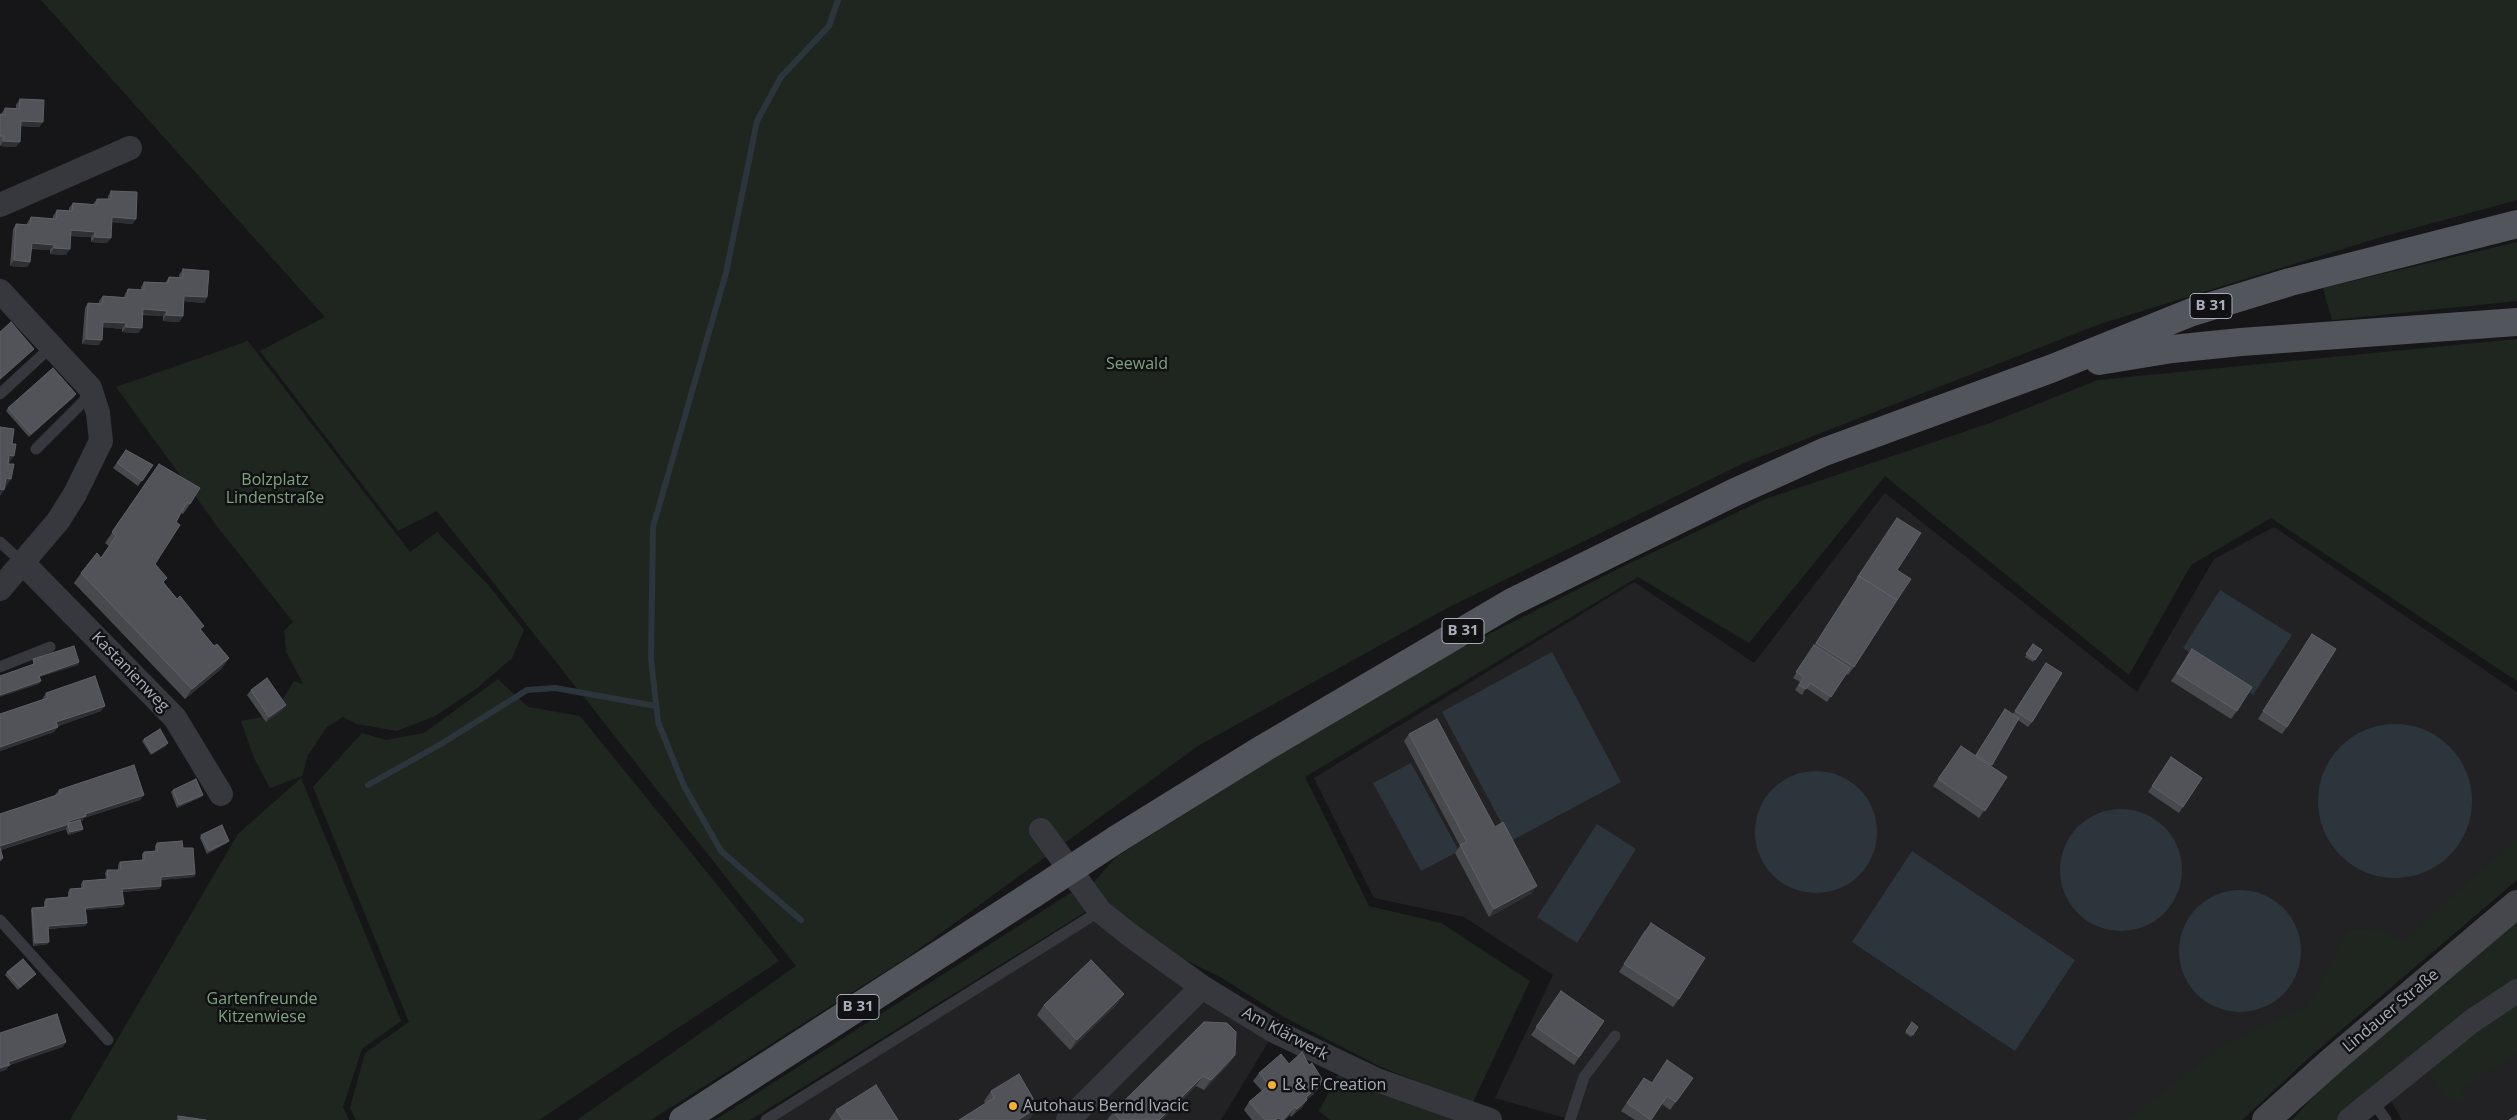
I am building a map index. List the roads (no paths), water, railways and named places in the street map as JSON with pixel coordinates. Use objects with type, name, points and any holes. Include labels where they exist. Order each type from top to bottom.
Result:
[{"type":"main road","name":"B 31","points":[[683,1120],[1117,839],[1273,743],[1512,602],[1733,493],[1824,452],[2053,368],[2192,312],[2254,293],[2517,224]]},
{"type":"main road","points":[[2053,368],[2172,349],[2222,344],[2517,322]]},
{"type":"main road","name":"Lindauer Straße","points":[[2266,1120],[2333,1060],[2517,904]]},
{"type":"street","points":[[0,206],[130,148]]},
{"type":"street","points":[[0,589],[67,507],[101,441],[98,413],[90,388],[52,346],[8,305]]},
{"type":"street","name":"Kastanienweg","points":[[23,563],[175,718],[221,794]]},
{"type":"street","name":"Am Klärwerk","points":[[1041,830],[1100,910],[1130,935],[1202,987],[1274,1032],[1377,1080],[1490,1120]]},
{"type":"street","points":[[1068,1120],[1202,987]]},
{"type":"street","points":[[2349,1120],[2472,1021],[2517,991]]},
{"type":"lane","points":[[0,394],[52,346]]},
{"type":"lane","points":[[36,449],[92,393]]},
{"type":"lane","points":[[0,542],[23,563]]},
{"type":"lane","points":[[0,667],[50,646]]},
{"type":"lane","points":[[766,1120],[1100,910]]},
{"type":"lane","points":[[0,920],[108,1040]]},
{"type":"lane","points":[[1570,1120],[1584,1077],[1615,1036]]},
{"type":"lane","points":[[2372,1100],[2386,1120]]},
{"type":"waterway","points":[[801,920],[721,851],[684,786],[658,722],[651,659],[653,527],[726,273],[757,121],[781,77],[829,26],[838,0]]},
{"type":"waterway","points":[[368,785],[441,744],[527,690],[555,688],[656,706]]},
{"type":"place","name":"L & F Creation","points":[[1272,1085]]},
{"type":"place","name":"Autohaus Bernd Ivacic","points":[[1013,1106]]},
{"type":"park label","name":"Seewald","points":[[1137,364]]},
{"type":"park label","name":"Bolzplatz Lindenstraße","points":[[275,489]]},
{"type":"park label","name":"Gartenfreunde Kitzenwiese","points":[[262,1008]]}]
